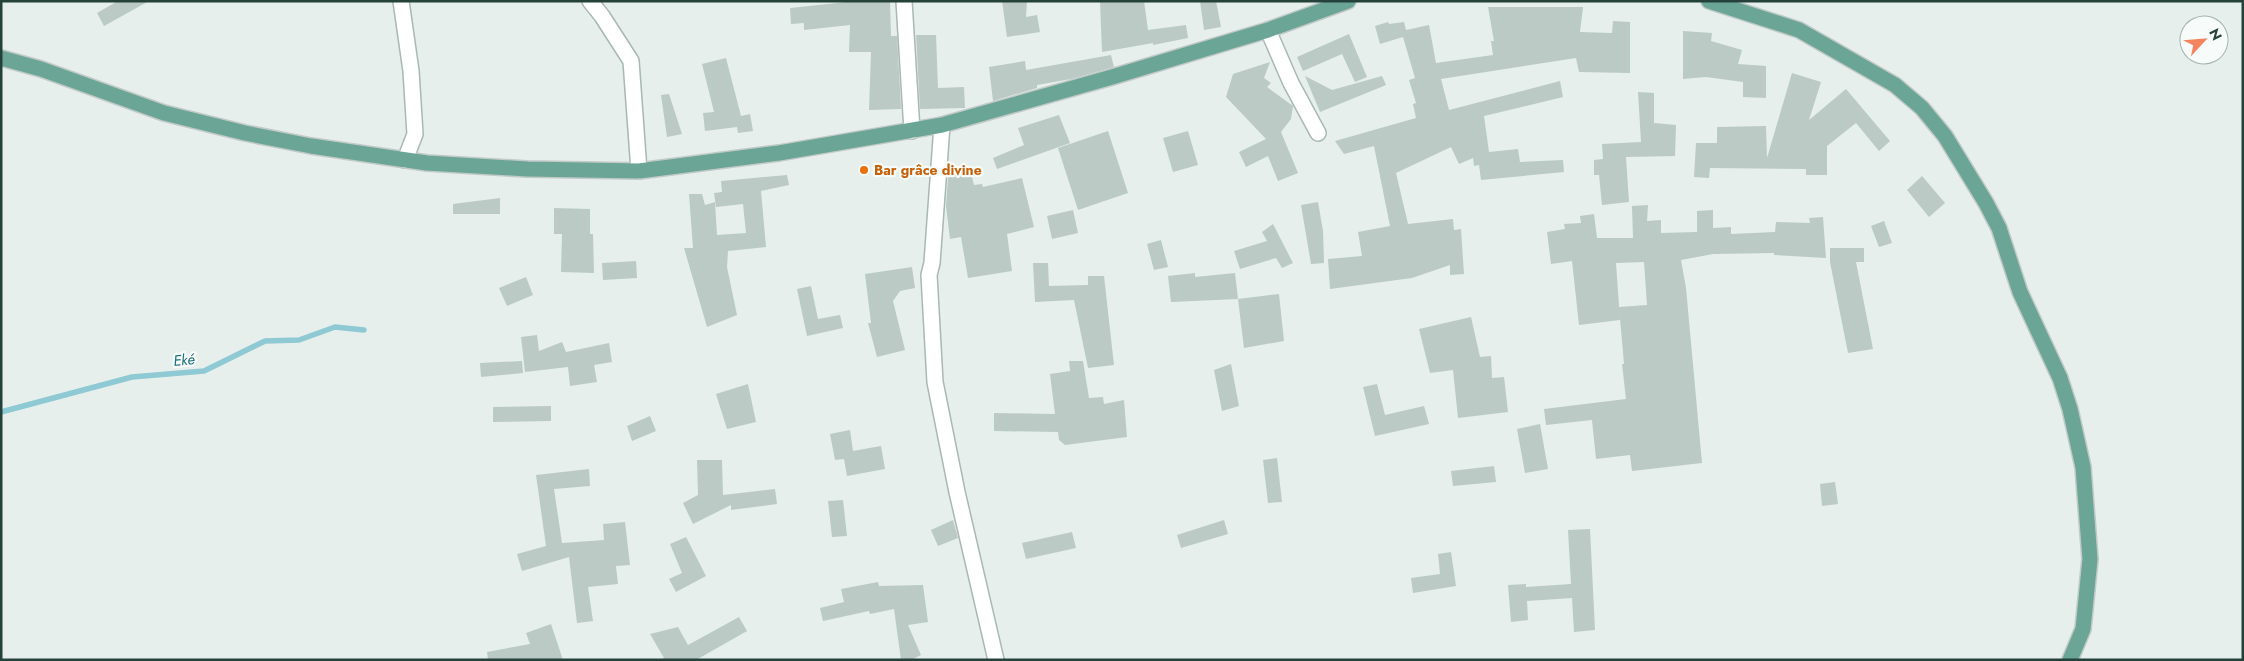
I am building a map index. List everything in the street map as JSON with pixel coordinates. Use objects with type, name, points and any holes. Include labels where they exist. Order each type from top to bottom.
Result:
[{"type":"main road","points":[[1,58],[41,69],[164,113],[245,133],[311,146],[427,163],[527,169],[639,171],[779,153],[942,125],[1268,30],[1348,1]]},
{"type":"main road","points":[[1709,1],[1799,30],[1895,84],[1922,108],[1945,136],[1986,203],[1998,228],[2020,292],[2060,378],[2070,409],[2082,467],[2090,559],[2083,629],[2070,660]]},
{"type":"street","points":[[401,1],[411,71],[415,134],[405,160]]},
{"type":"street","points":[[590,1],[631,61],[639,171]]},
{"type":"street","points":[[904,1],[912,131]]},
{"type":"street","points":[[1268,30],[1291,83],[1318,134]]},
{"type":"street","points":[[942,125],[932,263],[929,275],[933,364],[957,492],[996,660]]},
{"type":"building","points":[[118,1],[149,1],[104,26],[97,13]]},
{"type":"building","points":[[856,1],[890,1],[891,36],[897,36],[901,109],[869,110],[871,52],[849,52],[850,25],[804,30],[804,23],[791,24],[790,8]]},
{"type":"building","points":[[1002,1],[1027,1],[1026,17],[1037,15],[1040,32],[1007,37]]},
{"type":"building","points":[[1100,1],[1144,1],[1148,30],[1186,25],[1188,38],[1102,52]]},
{"type":"building","points":[[1200,1],[1216,1],[1221,27],[1204,30]]},
{"type":"building","points":[[1488,7],[1583,7],[1580,32],[1612,33],[1613,21],[1630,22],[1630,73],[1579,72],[1576,58],[1441,79],[1449,110],[1560,81],[1563,97],[1484,116],[1489,152],[1518,149],[1520,162],[1563,160],[1564,172],[1481,180],[1479,165],[1474,166],[1473,158],[1459,164],[1451,147],[1396,173],[1408,224],[1453,219],[1454,230],[1461,229],[1464,274],[1450,275],[1450,265],[1412,278],[1330,289],[1328,259],[1362,256],[1358,232],[1390,226],[1374,146],[1344,154],[1335,141],[1416,118],[1413,104],[1416,103],[1409,80],[1415,78],[1403,37],[1380,44],[1375,26],[1388,22],[1389,24],[1404,22],[1406,30],[1429,25],[1436,63],[1493,55],[1491,41],[1494,41]]},
{"type":"building","points":[[1683,31],[1712,33],[1711,41],[1742,50],[1738,64],[1766,66],[1766,98],[1743,97],[1743,82],[1706,77],[1683,79]]},
{"type":"building","points":[[1349,34],[1367,77],[1355,82],[1342,54],[1303,71],[1297,57]]},
{"type":"building","points":[[916,35],[936,35],[938,88],[964,87],[965,108],[920,109]]},
{"type":"building","points":[[1111,55],[1114,67],[1071,79],[1037,85],[1037,88],[993,101],[989,67],[1025,61],[1026,70]]},
{"type":"building","points":[[726,58],[741,116],[750,114],[753,131],[738,133],[737,127],[705,131],[703,113],[714,112],[702,64]]},
{"type":"building","points":[[1270,62],[1264,78],[1271,83],[1267,87],[1293,106],[1291,119],[1281,132],[1298,173],[1278,181],[1268,156],[1246,167],[1239,152],[1266,139],[1226,97],[1233,74]]},
{"type":"building","points":[[1792,73],[1821,82],[1809,120],[1846,89],[1890,141],[1879,151],[1856,123],[1827,146],[1827,175],[1806,175],[1806,169],[1710,168],[1709,178],[1694,177],[1696,143],[1717,143],[1717,127],[1766,126],[1767,158]]},
{"type":"building","points":[[1305,76],[1332,90],[1382,76],[1386,85],[1320,112]]},
{"type":"building","points":[[1638,92],[1654,93],[1654,123],[1676,125],[1675,156],[1626,157],[1629,202],[1602,205],[1599,175],[1594,175],[1594,160],[1603,159],[1602,144],[1641,142]]},
{"type":"building","points":[[669,94],[682,134],[667,137],[661,95]]},
{"type":"building","points":[[1059,115],[1070,143],[997,169],[993,158],[1024,145],[1018,128]]},
{"type":"building","points":[[1108,131],[1128,193],[1078,210],[1058,148]]},
{"type":"building","points":[[1188,131],[1198,165],[1173,172],[1163,138]]},
{"type":"building","points":[[971,173],[974,185],[982,184],[983,187],[1022,178],[1034,227],[1007,234],[1012,271],[968,278],[961,237],[950,239],[946,206],[948,177]]},
{"type":"building","points":[[787,175],[789,185],[761,191],[766,247],[728,251],[727,267],[737,315],[707,327],[684,248],[693,248],[689,194],[702,194],[705,205],[715,202],[717,235],[746,233],[743,204],[716,207],[714,193],[722,192],[721,181]]},
{"type":"building","points":[[1922,176],[1945,203],[1929,217],[1907,190]]},
{"type":"building","points":[[500,198],[500,214],[453,214],[453,204]]},
{"type":"building","points":[[1318,202],[1323,231],[1324,263],[1311,264],[1301,205]]},
{"type":"building","points":[[1648,205],[1647,221],[1661,220],[1661,233],[1697,232],[1697,211],[1713,210],[1713,228],[1731,227],[1731,234],[1775,232],[1776,222],[1810,223],[1809,218],[1823,217],[1826,258],[1774,255],[1774,253],[1713,254],[1681,260],[1686,288],[1702,463],[1632,471],[1630,455],[1596,459],[1592,420],[1546,425],[1544,409],[1626,399],[1622,364],[1624,364],[1620,320],[1579,325],[1572,261],[1551,264],[1547,232],[1565,229],[1564,224],[1581,223],[1580,216],[1594,214],[1597,238],[1633,238],[1632,206]],"holes":[[[1644,262],[1647,305],[1619,307],[1616,263]]]},
{"type":"building","points":[[554,208],[590,209],[590,234],[593,234],[594,273],[561,272],[562,234],[554,234]]},
{"type":"building","points":[[1073,210],[1078,233],[1052,239],[1047,216]]},
{"type":"building","points":[[1884,221],[1892,243],[1879,247],[1871,226]]},
{"type":"building","points":[[1273,224],[1293,263],[1282,268],[1276,258],[1240,269],[1234,251],[1267,241],[1262,232]]},
{"type":"building","points":[[1161,240],[1168,267],[1154,270],[1147,244]]},
{"type":"building","points":[[1830,248],[1864,248],[1864,262],[1856,262],[1873,349],[1848,353],[1830,262]]},
{"type":"building","points":[[636,261],[637,278],[603,280],[602,263]]},
{"type":"building","points":[[1033,263],[1048,263],[1049,286],[1088,285],[1088,276],[1104,276],[1114,365],[1088,368],[1074,300],[1035,302]]},
{"type":"building","points":[[912,267],[915,288],[900,291],[893,301],[905,350],[877,357],[868,323],[871,323],[865,274]]},
{"type":"building","points":[[1195,273],[1195,277],[1235,273],[1238,299],[1171,302],[1168,276]]},
{"type":"building","points":[[526,277],[533,295],[507,306],[499,288]]},
{"type":"building","points":[[811,286],[818,319],[840,315],[843,328],[807,336],[797,289]]},
{"type":"building","points":[[1279,294],[1284,341],[1244,348],[1238,299]]},
{"type":"building","points":[[1471,317],[1480,357],[1491,356],[1492,378],[1504,377],[1508,412],[1458,418],[1453,370],[1430,373],[1419,329]]},
{"type":"building","points":[[537,335],[539,351],[562,342],[566,352],[609,343],[612,362],[594,365],[597,382],[570,386],[568,367],[525,372],[521,337]]},
{"type":"building","points":[[522,361],[523,373],[481,377],[480,363]]},
{"type":"building","points":[[1069,361],[1083,361],[1089,398],[1103,397],[1104,404],[1124,400],[1127,437],[1065,445],[1059,440],[1058,432],[994,431],[994,413],[1055,414],[1050,374],[1070,371]]},
{"type":"building","points":[[1231,364],[1239,406],[1222,411],[1214,370]]},
{"type":"building","points":[[748,384],[756,422],[727,429],[716,394]]},
{"type":"building","points":[[1377,384],[1385,415],[1424,406],[1429,424],[1375,436],[1363,387]]},
{"type":"building","points":[[551,406],[551,421],[493,422],[493,407]]},
{"type":"building","points":[[650,416],[656,431],[632,441],[627,426]]},
{"type":"building","points":[[1540,424],[1548,469],[1525,473],[1517,429]]},
{"type":"building","points":[[850,430],[853,451],[881,446],[885,469],[847,476],[844,459],[835,460],[830,434]]},
{"type":"building","points":[[1277,458],[1282,502],[1268,503],[1263,460]]},
{"type":"building","points":[[697,460],[722,460],[723,495],[775,489],[777,504],[731,510],[731,505],[693,524],[683,503],[698,495]]},
{"type":"building","points":[[1494,466],[1496,482],[1453,486],[1451,471]]},
{"type":"building","points":[[589,469],[590,486],[554,489],[562,543],[604,540],[603,524],[625,522],[630,565],[616,566],[618,584],[588,587],[593,621],[577,623],[569,557],[522,571],[517,554],[546,546],[536,475]]},
{"type":"building","points":[[1835,482],[1838,504],[1822,506],[1820,484]]},
{"type":"building","points":[[843,500],[847,536],[832,537],[828,501]]},
{"type":"building","points":[[953,520],[958,538],[938,546],[931,530]]},
{"type":"building","points":[[1224,520],[1228,534],[1181,548],[1177,535]]},
{"type":"building","points":[[1590,529],[1595,630],[1574,632],[1572,598],[1527,601],[1528,620],[1511,622],[1508,585],[1526,584],[1526,587],[1571,584],[1568,530]]},
{"type":"building","points":[[1072,532],[1076,548],[1026,559],[1022,543]]},
{"type":"building","points":[[686,537],[706,576],[676,592],[669,579],[682,573],[670,544]]},
{"type":"building","points":[[1451,552],[1456,586],[1413,593],[1411,578],[1440,574],[1438,554]]},
{"type":"building","points":[[878,582],[879,586],[923,585],[928,622],[908,625],[921,655],[911,660],[901,660],[894,609],[870,614],[869,611],[823,621],[820,608],[844,602],[841,589]]},
{"type":"building","points":[[739,617],[747,631],[696,660],[660,660],[664,658],[650,634],[678,627],[688,645]]},
{"type":"building","points":[[551,624],[563,660],[488,660],[487,652],[530,644],[526,633]]},
{"type":"waterway","name":"Eké","points":[[1,412],[132,377],[204,371],[265,341],[299,340],[335,327],[364,330]]},
{"type":"place","name":"Bar grâce divine","points":[[864,170]]}]
